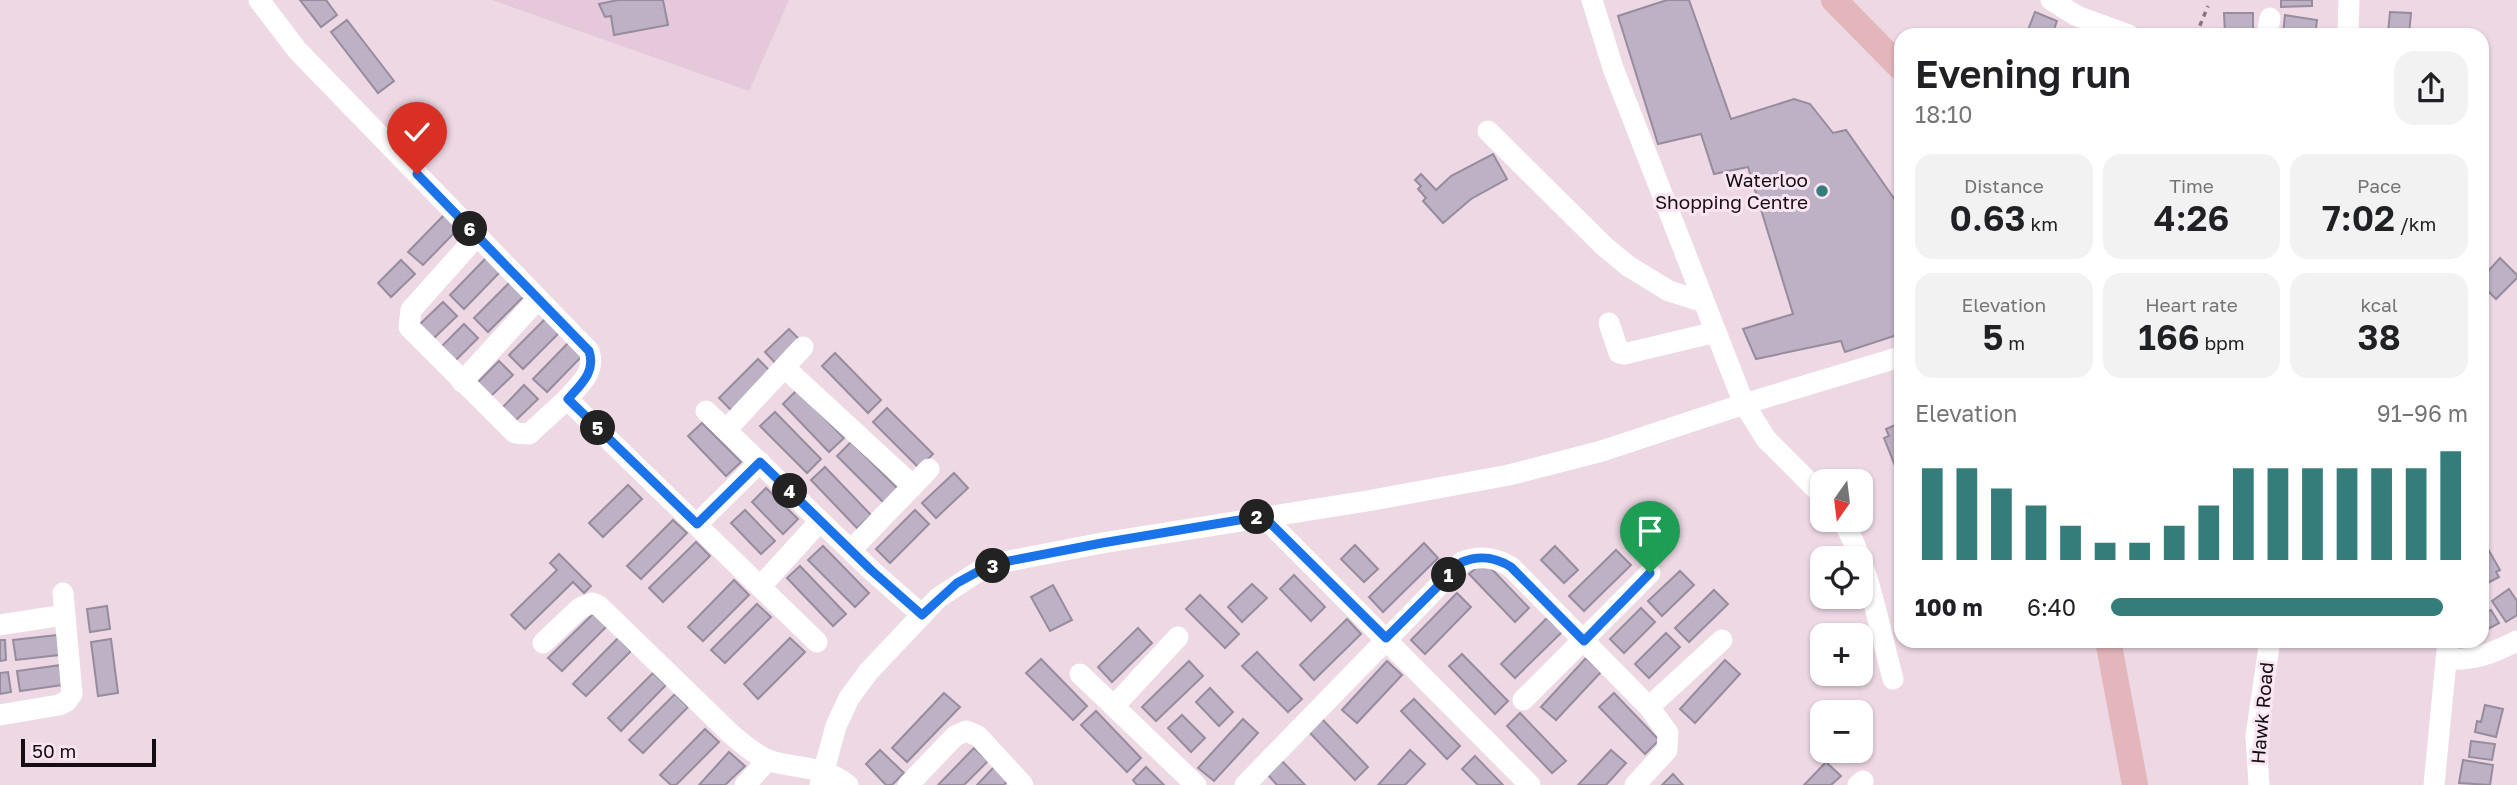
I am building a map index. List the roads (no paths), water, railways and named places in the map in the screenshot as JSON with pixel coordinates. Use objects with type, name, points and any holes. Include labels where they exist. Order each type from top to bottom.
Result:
[{"type":"main road","points":[[1834,0],[1894,61]]},
{"type":"main road","points":[[2109,648],[2135,785]]},
{"type":"street","points":[[259,0],[297,50],[589,351],[592,359],[588,375],[568,399],[529,434],[519,435],[511,431],[412,331],[408,317],[411,310],[477,236]]},
{"type":"street","points":[[1592,0],[1613,68],[1744,404],[1766,439],[1810,483]]},
{"type":"street","points":[[2051,0],[2077,16],[2110,28]]},
{"type":"street","points":[[2348,28],[2349,0]]},
{"type":"street","points":[[1488,131],[1604,246],[1628,266],[1669,290],[1704,302]]},
{"type":"street","points":[[462,382],[538,299]]},
{"type":"street","points":[[1609,323],[1619,353],[1624,354],[1716,332]]},
{"type":"street","points":[[727,429],[803,347]]},
{"type":"street","points":[[822,778],[836,726],[849,698],[869,671],[922,615],[957,583],[979,571],[1009,561],[1102,543],[1367,501],[1509,475],[1602,451],[1894,359]]},
{"type":"street","points":[[785,368],[913,486]]},
{"type":"street","points":[[568,399],[817,642]]},
{"type":"street","points":[[706,411],[850,550],[922,615]]},
{"type":"street","points":[[697,524],[760,462]]},
{"type":"street","points":[[850,550],[929,469]]},
{"type":"street","points":[[1263,516],[1530,785]]},
{"type":"street","points":[[761,586],[820,521]]},
{"type":"street","points":[[1850,532],[1861,559],[1892,679]]},
{"type":"street","points":[[1245,785],[1462,562],[1487,557],[1499,559],[1511,567],[1649,707],[1668,733],[1667,750],[1635,785]]},
{"type":"street","points":[[1523,700],[1650,573]]},
{"type":"street","points":[[0,715],[50,707],[67,701],[72,694],[63,593]]},
{"type":"street","points":[[543,643],[580,608],[592,603],[754,753],[768,760],[848,785]]},
{"type":"street","points":[[0,625],[64,615]]},
{"type":"street","points":[[1114,706],[1178,637]]},
{"type":"street","points":[[1649,707],[1721,640]]},
{"type":"street","points":[[2434,785],[2447,650],[2474,659],[2487,656],[2517,640]]},
{"type":"street","name":"Hawk Road","points":[[2259,785],[2256,736],[2269,648]]},
{"type":"street","points":[[1080,674],[1196,785]]},
{"type":"street","points":[[908,785],[955,736],[966,731],[978,736],[1023,785]]},
{"type":"street","points":[[745,785],[768,760]]},
{"type":"place","name":"Waterloo Shopping Centre","points":[[1822,191]]}]
